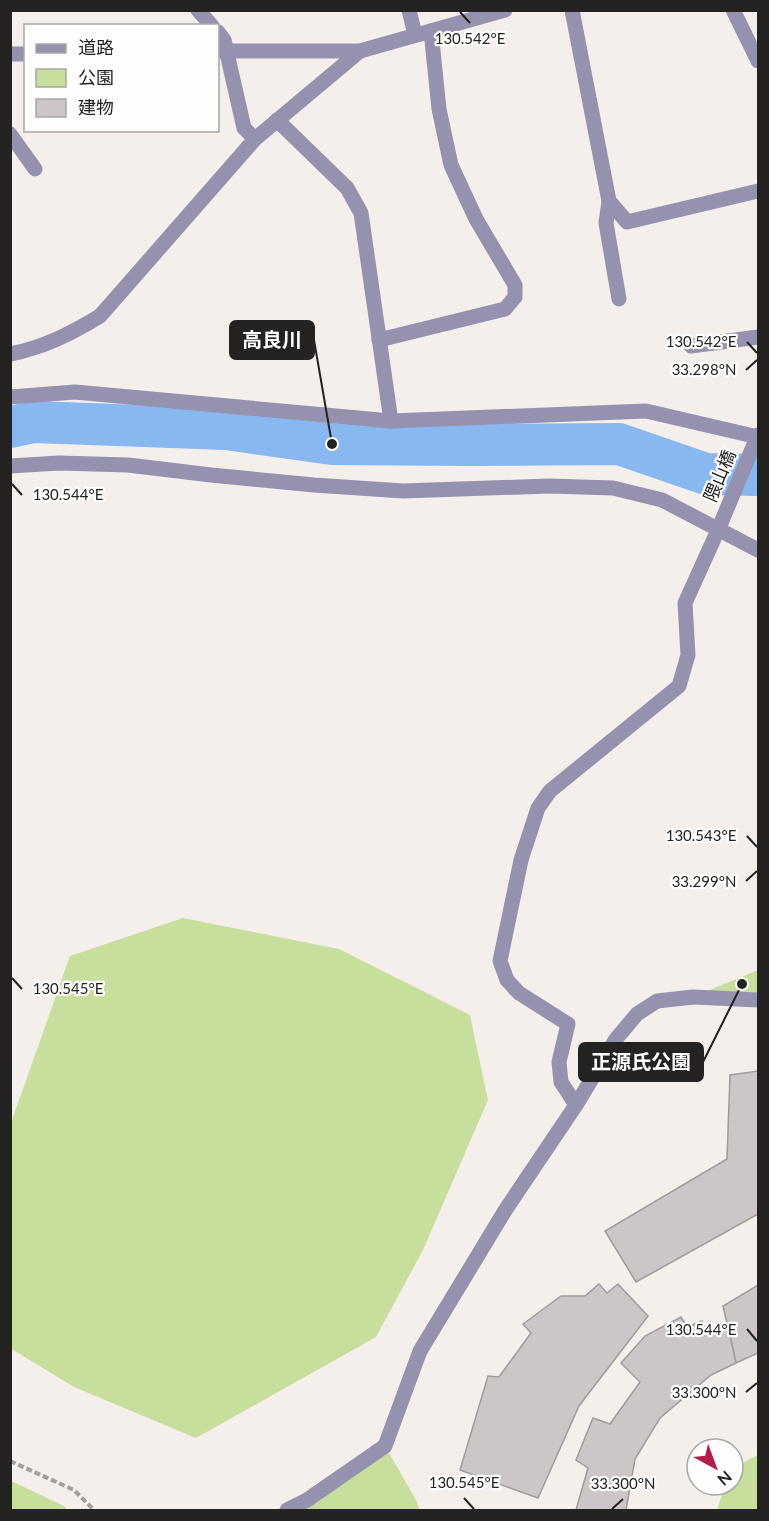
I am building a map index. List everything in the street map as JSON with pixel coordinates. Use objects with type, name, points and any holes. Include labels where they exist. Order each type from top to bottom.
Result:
[{"type":"street","points":[[198,10],[210,24]]},
{"type":"street","points":[[409,10],[415,35]]},
{"type":"street","points":[[222,51],[360,51],[505,10]]},
{"type":"street","points":[[572,10],[609,201],[606,223],[619,299]]},
{"type":"street","points":[[733,10],[759,61]]},
{"type":"street","points":[[379,340],[505,309],[515,297],[515,285],[476,219],[451,165],[439,109],[431,31]]},
{"type":"street","points":[[219,33],[224,40],[222,51],[244,128],[255,139]]},
{"type":"street","points":[[10,354],[45,344],[100,316],[255,139],[360,51]]},
{"type":"street","points":[[277,120],[347,188],[361,213],[391,421]]},
{"type":"street","points":[[10,134],[35,169]]},
{"type":"street","points":[[609,201],[627,222],[759,191]]},
{"type":"street","points":[[691,346],[759,337]]},
{"type":"street","points":[[10,397],[75,392],[391,421],[646,411],[758,436]]},
{"type":"street","name":"隈山橋","points":[[576,1105],[561,1082],[559,1062],[568,1024],[519,993],[507,980],[500,961],[521,860],[538,808],[550,791],[679,686],[688,656],[685,603],[758,436]]},
{"type":"street","points":[[10,466],[59,463],[128,465],[303,484],[403,491],[549,486],[613,488],[662,500],[759,550]]},
{"type":"street","points":[[287,1510],[307,1500],[385,1446],[420,1351],[506,1209],[576,1105],[616,1039],[637,1014],[657,1001],[693,997],[759,1000]]},
{"type":"path","points":[[10,1461],[74,1490],[94,1510]]},
{"type":"green space","points":[[183,918],[339,949],[470,1015],[488,1100],[423,1250],[376,1337],[196,1438],[74,1387],[10,1348],[11,1123],[70,956]]},
{"type":"green space","points":[[758,970],[758,1000],[693,997]]},
{"type":"green space","points":[[385,1446],[420,1510],[287,1510]]},
{"type":"green space","points":[[758,1455],[758,1510],[717,1510],[721,1497],[745,1497],[746,1461]]},
{"type":"green space","points":[[11,1481],[64,1506],[68,1510],[11,1510]]},
{"type":"building","points":[[758,1071],[758,1214],[636,1282],[605,1231],[727,1159],[730,1075]]},
{"type":"building","points":[[599,1284],[607,1293],[618,1284],[648,1316],[579,1406],[538,1498],[460,1470],[488,1376],[499,1377],[531,1333],[523,1324],[561,1296],[585,1296]]},
{"type":"building","points":[[758,1285],[758,1353],[736,1363],[723,1306]]},
{"type":"building","points":[[681,1317],[687,1327],[702,1321],[708,1332],[727,1322],[736,1363],[711,1375],[660,1418],[635,1459],[626,1510],[576,1510],[588,1468],[576,1460],[593,1418],[610,1424],[640,1382],[621,1363],[645,1336]]},
{"type":"waterway","points":[[10,427],[34,422],[226,429],[332,444],[619,444],[706,474],[758,475]]},
{"type":"place","name":"高良川","points":[[332,444]]},
{"type":"place","name":"正源氏公園","points":[[742,984]]}]
